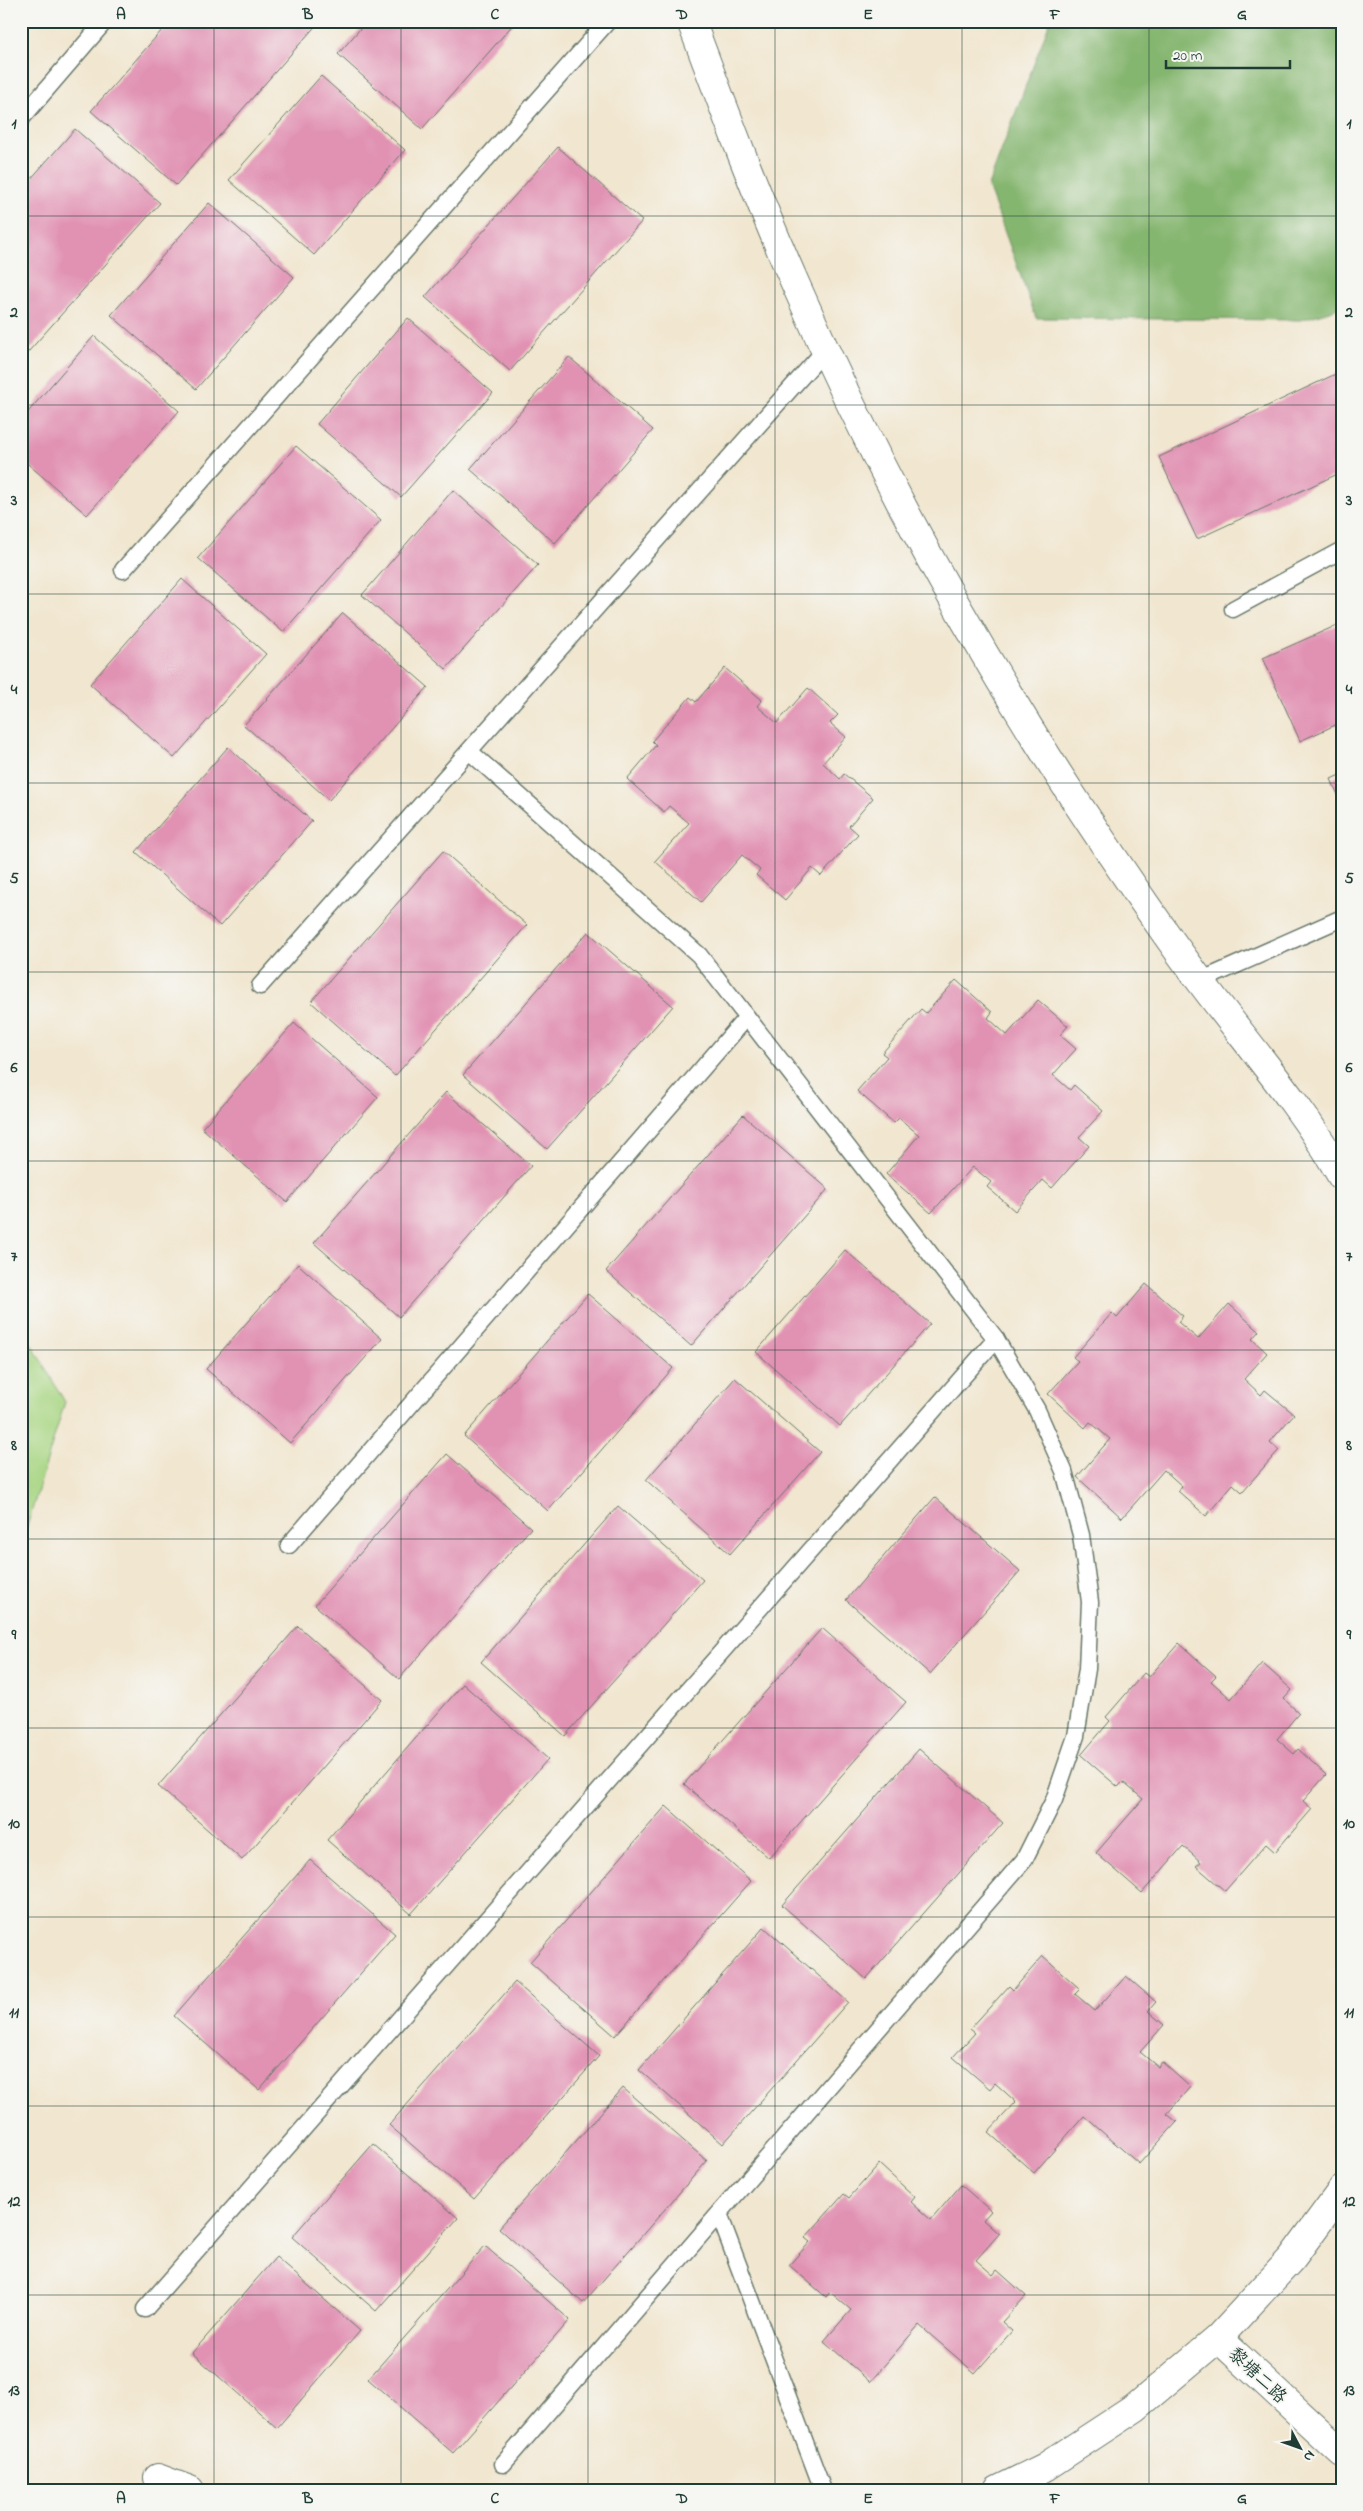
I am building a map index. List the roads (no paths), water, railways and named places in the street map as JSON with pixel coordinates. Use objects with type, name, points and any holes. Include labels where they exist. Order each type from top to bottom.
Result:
[{"type":"street","points":[[691,21],[738,146],[826,349],[858,419],[926,551],[1000,680],[1079,806],[1200,981],[1294,1101],[1342,1177]]},
{"type":"street","points":[[998,2490],[1045,2467],[1136,2408],[1218,2338],[1292,2258],[1342,2190]]},
{"type":"street","name":"黎塘二路","points":[[1218,2338],[1342,2454]]},
{"type":"street","points":[[158,2478],[190,2490]]},
{"type":"lane","points":[[21,118],[105,21]]},
{"type":"lane","points":[[123,570],[608,21]]},
{"type":"lane","points":[[260,986],[826,349]]},
{"type":"lane","points":[[1233,609],[1342,550]]},
{"type":"lane","points":[[469,751],[699,955],[996,1338],[1037,1410],[1064,1471],[1081,1536],[1090,1602],[1088,1669],[1076,1736],[1054,1800],[1024,1860],[503,2464]]},
{"type":"lane","points":[[1200,981],[1342,918]]},
{"type":"lane","points":[[289,1545],[747,1017]]},
{"type":"lane","points":[[145,2309],[996,1338]]},
{"type":"lane","points":[[719,2214],[823,2490]]}]
